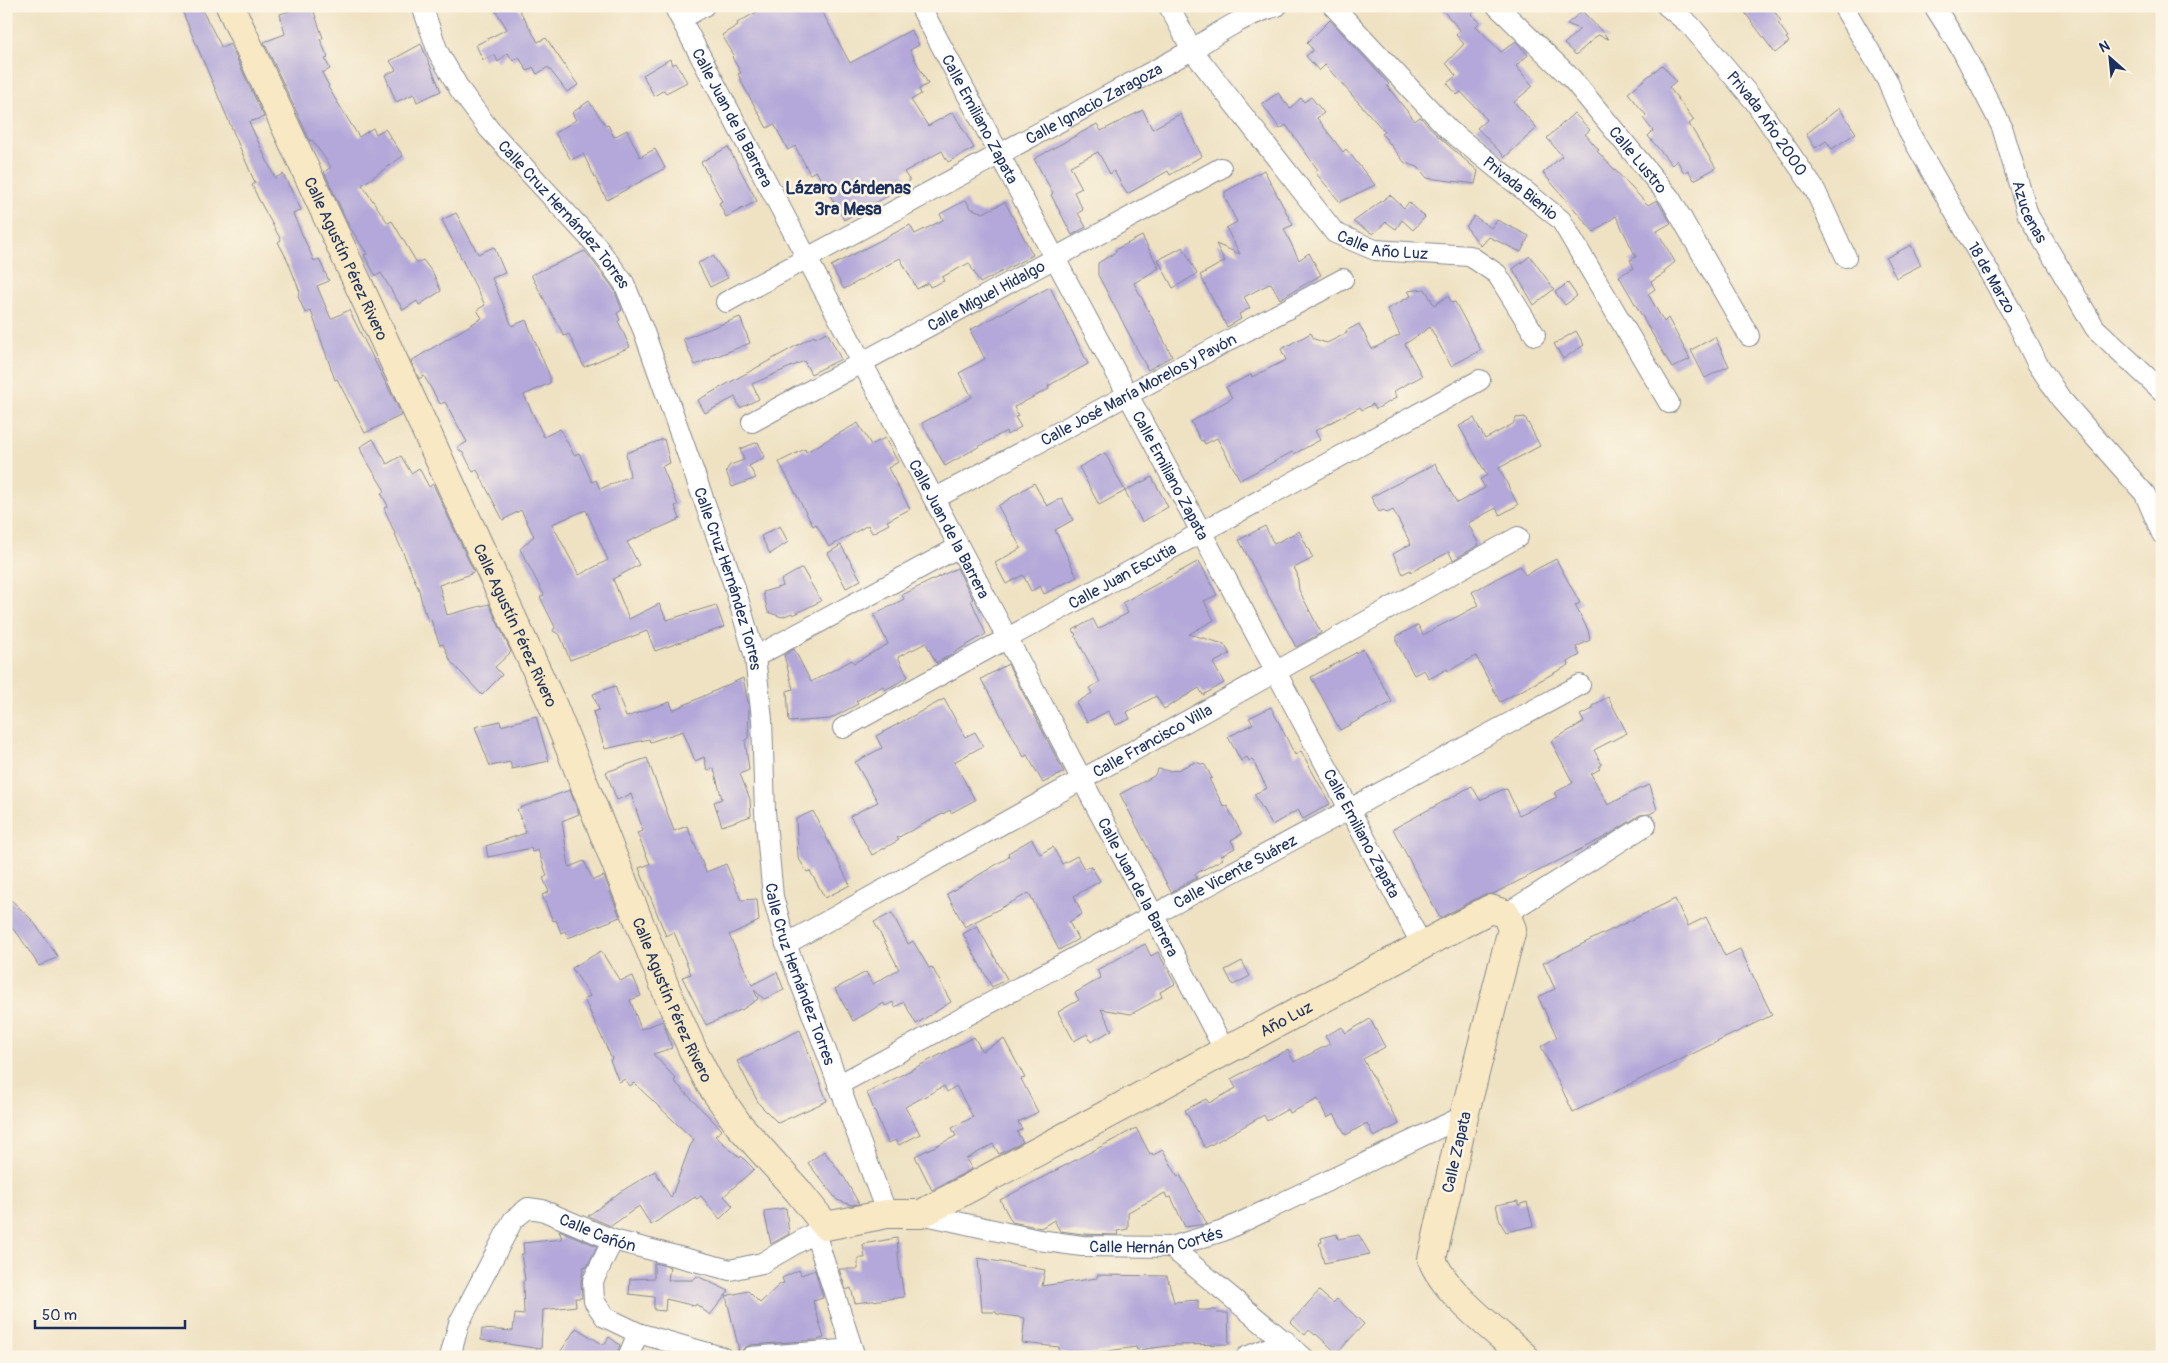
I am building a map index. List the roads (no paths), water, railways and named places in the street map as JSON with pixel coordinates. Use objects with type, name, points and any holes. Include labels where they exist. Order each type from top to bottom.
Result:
[{"type":"main road","name":"Calle Agustín Pérez Rivero","points":[[230,6],[553,706],[669,997],[694,1053],[710,1084],[738,1124],[798,1191],[820,1229]]},
{"type":"main road","name":"Año Luz","points":[[921,1214],[1490,909],[1506,914]]},
{"type":"main road","name":"Calle Zapata","points":[[1506,914],[1512,929],[1464,1116],[1432,1259],[1436,1272],[1448,1286],[1526,1357]]},
{"type":"main road","name":"Calle Hernán Cortés","points":[[820,1229],[887,1214],[921,1214]]},
{"type":"street","name":"Calle Cruz Hernández Torres","points":[[422,6],[438,52],[460,90],[489,129],[595,244],[624,284],[644,332],[734,585],[755,657],[762,719],[764,812],[773,897],[786,944],[887,1214]]},
{"type":"street","points":[[677,13],[704,6]]},
{"type":"street","name":"Calle Emiliano Zapata","points":[[920,6],[1422,945]]},
{"type":"street","name":"Calle Año Luz","points":[[1169,6],[1192,50],[1335,232],[1375,250],[1470,256],[1497,274],[1535,335]]},
{"type":"street","name":"Calle Ignacio Zaragoza","points":[[726,302],[1192,50],[1230,25],[1260,11],[1277,6]]},
{"type":"street","name":"Privada Bienio","points":[[1333,6],[1449,130],[1561,220],[1669,403]]},
{"type":"street","name":"Calle Lustro","points":[[1497,6],[1572,79],[1670,198],[1749,336]]},
{"type":"street","name":"Privada Año 2000","points":[[1667,6],[1690,25],[1755,102],[1815,190],[1846,257]]},
{"type":"street","name":"18 de Marzo","points":[[1843,6],[1887,80],[1910,134],[2012,312],[2037,363],[2061,399],[2146,494],[2162,534]]},
{"type":"street","name":"Azucenas","points":[[1934,6],[1962,50],[2002,126],[2028,215],[2095,328],[2162,391]]},
{"type":"street","name":"Calle Juan de la Barrera","points":[[677,13],[1225,1051]]},
{"type":"street","name":"Calle Miguel Hidalgo","points":[[752,422],[1221,168]]},
{"type":"street","name":"Calle José María Morelos y Pavón","points":[[934,499],[1343,278]]},
{"type":"street","name":"Calle Juan Escutia","points":[[843,728],[1480,380]]},
{"type":"street","name":"Calle Francisco Villa","points":[[786,944],[1518,537]]},
{"type":"street","points":[[755,657],[959,547]]},
{"type":"street","name":"Calle Vicente Suárez","points":[[838,1085],[1580,685]]},
{"type":"street","points":[[1506,914],[1646,825]]},
{"type":"street","name":"Calle Hernán Cortés","points":[[921,1214],[1039,1240],[1082,1246],[1171,1247],[1223,1232],[1464,1116]]},
{"type":"street","name":"Calle Cañón","points":[[450,1357],[459,1323],[514,1220],[528,1208],[542,1210],[613,1240],[730,1270],[762,1263],[820,1229]]},
{"type":"street","name":"Calle Agustín Pérez Rivero","points":[[820,1229],[855,1357]]},
{"type":"street","points":[[613,1240],[593,1281],[594,1301],[605,1317],[638,1333],[722,1357]]},
{"type":"street","points":[[1171,1247],[1303,1357]]},
{"type":"street","points":[[628,1357],[638,1333]]},
{"type":"street","points":[[1246,1357],[1286,1342]]},
{"type":"street","points":[[751,1357],[841,1350],[855,1357]]},
{"type":"district","name":"Lázaro Cárdenas 3ra Mesa","points":[[848,198]]}]
